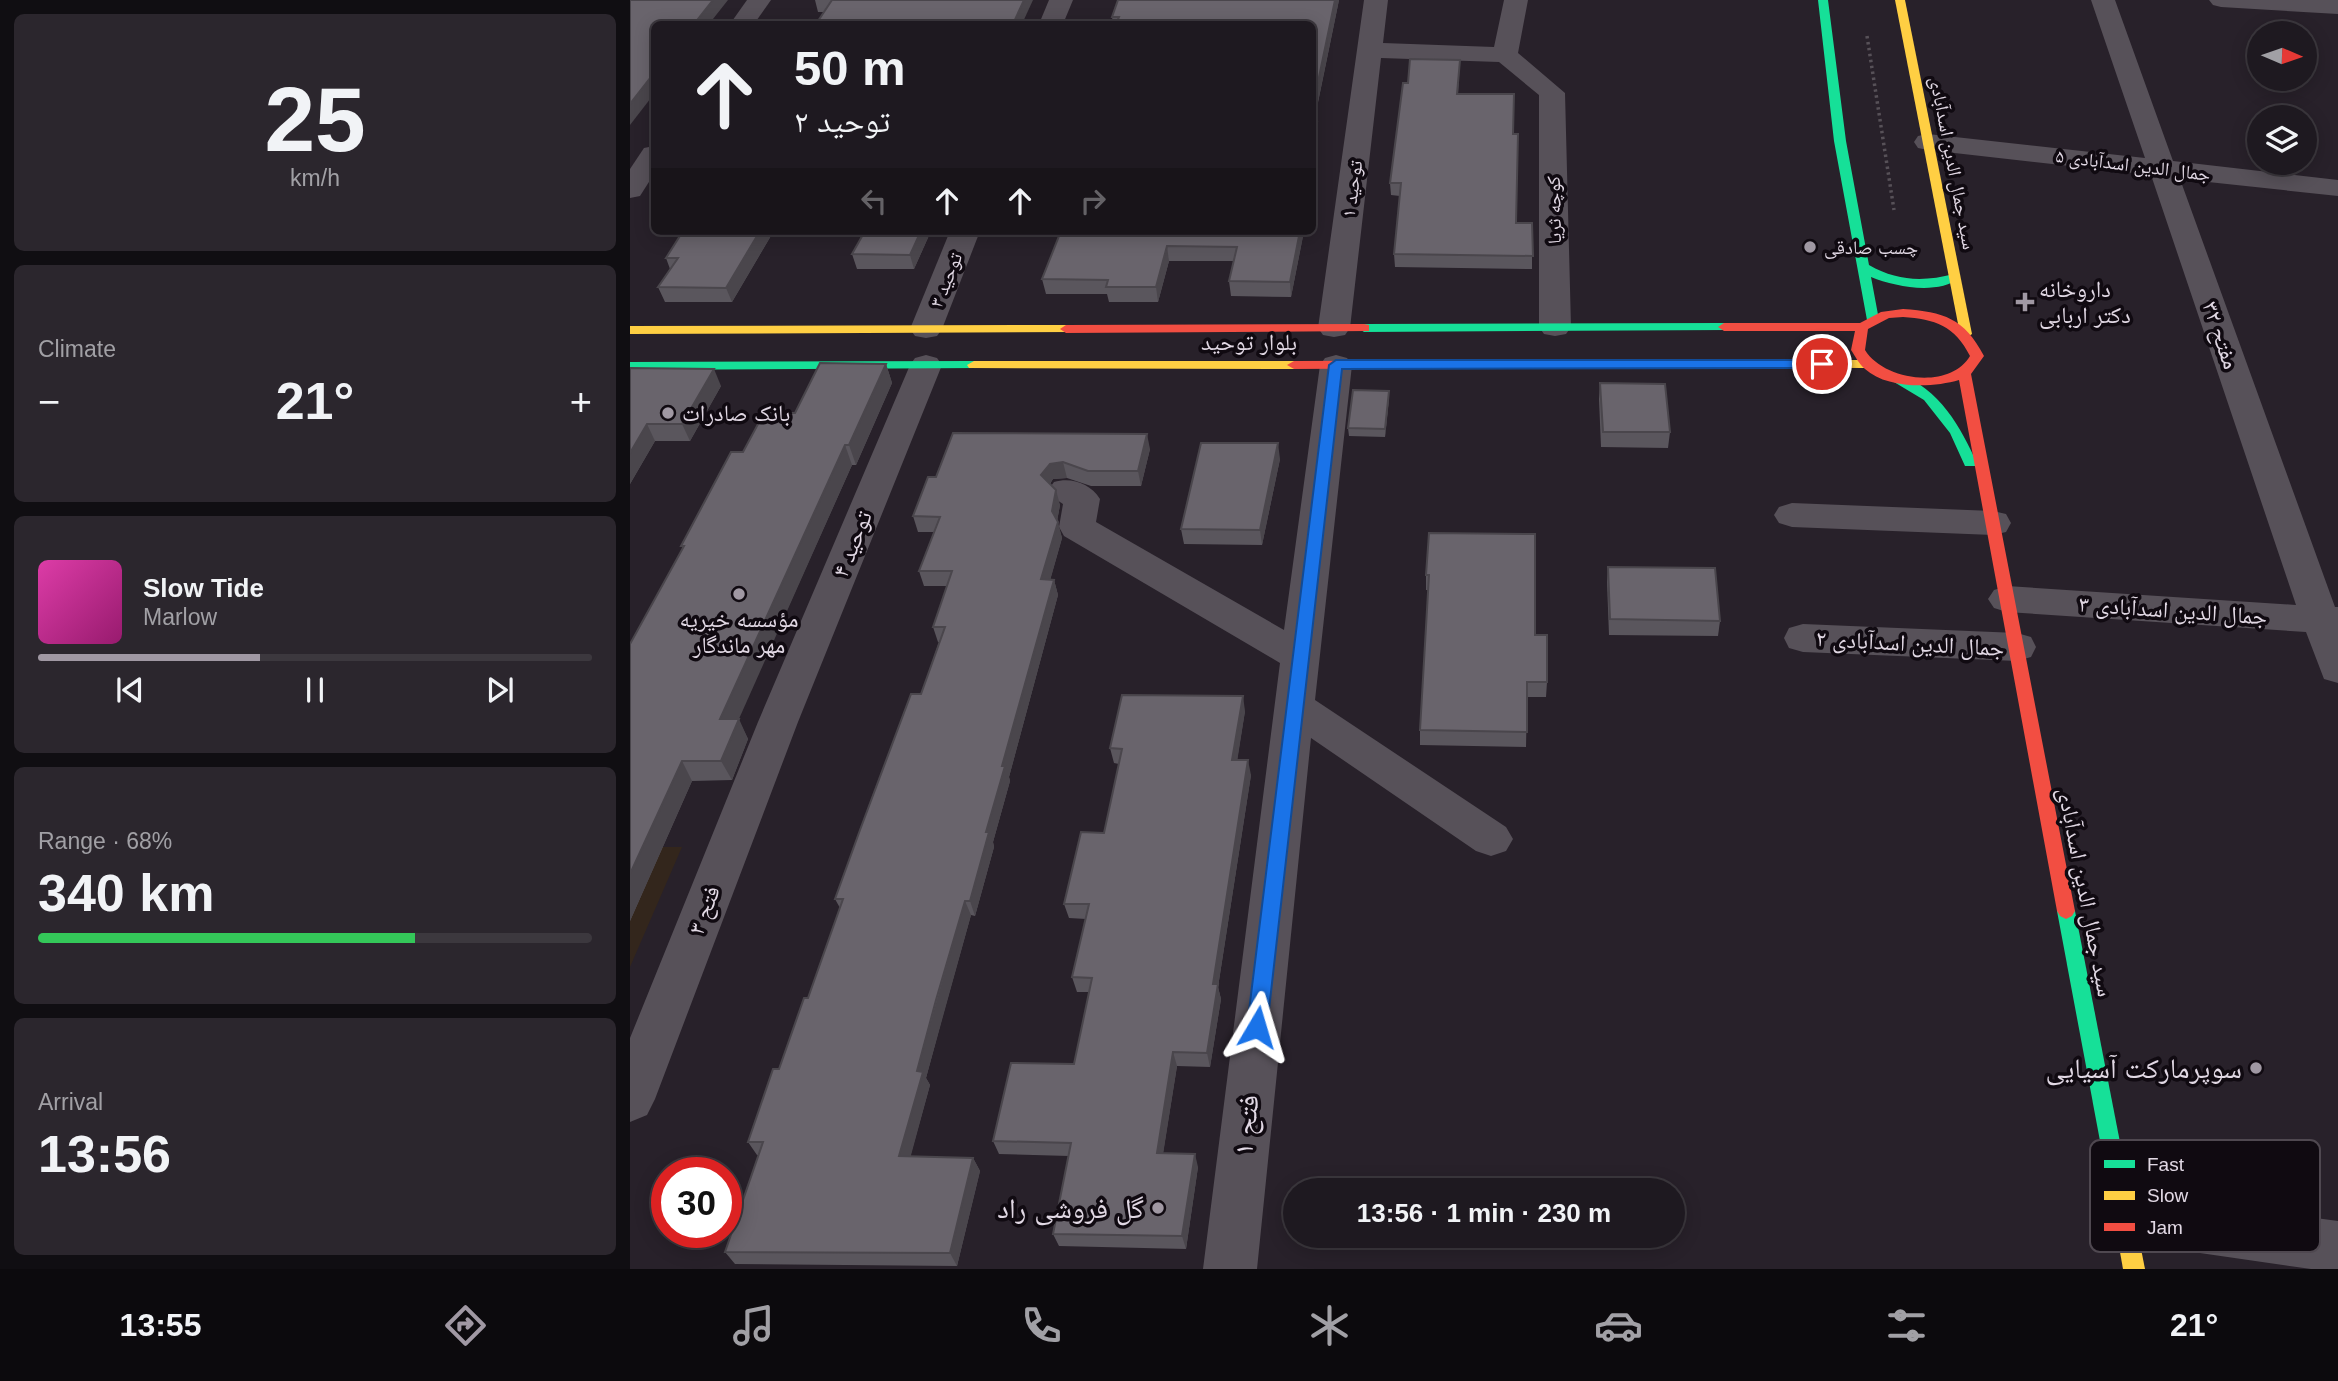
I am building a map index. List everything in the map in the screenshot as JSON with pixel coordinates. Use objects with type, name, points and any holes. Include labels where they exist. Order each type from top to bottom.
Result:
[{"type":"street","points":[[745,21],[759,0]]},
{"type":"street","points":[[1052,21],[1061,0]]},
{"type":"street","name":"توحید ۱","points":[[1334,328],[1376,0]]},
{"type":"street","points":[[1371,50],[1505,55],[1516,0]]},
{"type":"street","points":[[1839,0],[1827,8],[1824,7],[1840,141],[1863,267],[1867,323],[1857,345],[1869,364],[1899,379],[1936,382],[1952,379],[1965,373],[1973,365],[1976,355],[1966,334],[1938,318],[1903,313],[1867,323]]},
{"type":"street","name":"مفتح ۳۲","points":[[2103,0],[2329,620],[2338,670]]},
{"type":"street","points":[[2221,0],[2338,7]]},
{"type":"street","points":[[1882,1],[1901,7]]},
{"type":"street","name":"سید جمال الدین اسدآبادی","points":[[1901,7],[1966,334]]},
{"type":"street","name":"کوچه ثریا","points":[[1505,55],[1552,93],[1555,327]]},
{"type":"street","name":"جمال الدین اسدآبادی ۵","points":[[1928,142],[2163,169],[2331,195]]},
{"type":"street","points":[[630,190],[651,159]]},
{"type":"street","name":"توحید ۳","points":[[926,329],[963,235]]},
{"type":"street","points":[[1863,267],[1882,280],[1906,285],[1930,285],[1955,278]]},
{"type":"street","name":"بلوار توحید","points":[[630,330],[1555,327],[1867,323]]},
{"type":"street","name":"بلوار توحید","points":[[630,366],[1869,364]]},
{"type":"street","name":"توحید ۴","points":[[778,722],[926,365]]},
{"type":"street","name":"فتح ۱","points":[[1230,1269],[1292,718],[1336,365]]},
{"type":"street","name":"سید جمال الدین اسدآبادی","points":[[1965,373],[2110,1140]]},
{"type":"street","name":"سید جمال الدین اسدآبادی","points":[[1899,379],[1929,397],[1956,432],[1993,523]]},
{"type":"street","points":[[1066,490],[1082,499],[1077,527],[1300,657]]},
{"type":"street","points":[[1791,516],[1993,523]]},
{"type":"street","name":"جمال الدین اسدآبادی ۳","points":[[2007,599],[2329,620]]},
{"type":"street","name":"جمال الدین اسدآبادی ۲","points":[[1803,638],[2017,647]]},
{"type":"street","points":[[1292,718],[1491,839]]},
{"type":"street","name":"فتح ۳","points":[[630,1099],[778,722]]},
{"type":"street","points":[[2320,1245],[2338,1248]]},
{"type":"path","points":[[1859,244],[1900,246],[1866,31]]},
{"type":"shaded area","points":[[630,847],[682,847],[630,967]]},
{"type":"building","points":[[630,0],[713,0],[696,21],[651,21],[651,77],[630,104]]},
{"type":"building","points":[[832,0],[1024,0],[1014,21],[818,21]]},
{"type":"building","points":[[1118,0],[1335,0],[1316,92],[1316,21],[1117,21],[1119,17],[1112,17]]},
{"type":"building","points":[[1410,59],[1460,60],[1457,94],[1514,94],[1513,134],[1518,134],[1516,223],[1532,223],[1533,256],[1394,254],[1401,183],[1390,183],[1403,83],[1408,83]]},
{"type":"building","points":[[680,235],[758,235],[726,288],[658,287],[678,258],[666,258]]},
{"type":"building","points":[[863,235],[919,235],[910,255],[852,254]]},
{"type":"building","points":[[1059,235],[1299,235],[1290,282],[1229,281],[1237,247],[1167,246],[1156,287],[1106,287],[1108,280],[1042,279]]},
{"type":"building","points":[[820,363],[886,364],[849,445],[845,445],[720,719],[739,719],[721,761],[682,761],[630,874],[630,644],[684,546],[681,546],[731,452],[743,452],[764,413],[795,413]]},
{"type":"building","name":"بانک صادرات","points":[[630,368],[714,369],[682,424],[647,424],[630,453]]},
{"type":"building","points":[[1600,383],[1665,384],[1670,432],[1603,432]]},
{"type":"building","points":[[1353,390],[1389,391],[1385,429],[1348,428]]},
{"type":"building","points":[[953,433],[1147,434],[1138,471],[1088,471],[1063,462],[1050,464],[1041,475],[1056,490],[1052,511],[1058,522],[1041,579],[1054,580],[1002,766],[1005,766],[970,901],[965,901],[936,1000],[917,1071],[923,1072],[899,1156],[973,1158],[950,1253],[725,1252],[726,1248],[742,1248],[742,1203],[763,1142],[748,1142],[773,1069],[779,1069],[804,998],[808,998],[843,899],[835,899],[911,694],[921,694],[945,627],[933,627],[952,571],[919,571],[940,517],[913,516],[928,477],[936,477]]},
{"type":"building","points":[[1201,443],[1278,443],[1260,530],[1181,529]]},
{"type":"building","points":[[1429,533],[1535,534],[1535,635],[1547,635],[1547,682],[1527,682],[1527,732],[1420,730]]},
{"type":"building","points":[[1608,567],[1715,568],[1720,621],[1610,619]]},
{"type":"building","points":[[1122,695],[1243,696],[1232,760],[1248,760],[1213,984],[1218,984],[1207,1053],[1173,1052],[1157,1153],[1195,1154],[1182,1236],[1053,1234],[1071,1143],[993,1141],[1011,1063],[1074,1064],[1092,978],[1072,977],[1089,904],[1064,904],[1081,832],[1104,833],[1122,749],[1110,748]]},
{"type":"traffic: fast","points":[[1823,0],[1840,141],[1873,320]]},
{"type":"traffic: fast","points":[[1863,267],[1885,278],[1907,283],[1930,283],[1954,278]]},
{"type":"traffic: fast","points":[[1364,328],[1724,327]]},
{"type":"traffic: fast","points":[[630,366],[974,365]]},
{"type":"traffic: fast","points":[[1899,379],[1929,397],[1956,432],[1970,463]]},
{"type":"traffic: fast","points":[[2066,911],[2110,1140]]},
{"type":"traffic: slow","points":[[1900,0],[1966,334]]},
{"type":"traffic: slow","points":[[630,330],[1066,329]]},
{"type":"traffic: slow","points":[[1580,364],[1869,364]]},
{"type":"traffic: slow","points":[[974,365],[1294,365]]},
{"type":"traffic: slow","points":[[2131,1252],[2134,1269]]},
{"type":"traffic: jam","points":[[1903,313],[1939,318],[1957,327],[1977,356],[1969,369],[1947,379],[1920,381],[1893,377],[1870,366],[1858,350],[1862,327],[1886,315],[1903,313]]},
{"type":"traffic: jam","points":[[1724,327],[1862,327]]},
{"type":"traffic: jam","points":[[1066,329],[1364,328]]},
{"type":"traffic: jam","points":[[1294,365],[1580,364]]},
{"type":"traffic: jam","points":[[1964,373],[2066,911]]},
{"type":"place","name":"چسب صادقی","points":[[1810,247]]},
{"type":"place","name":"داروخانه دکتر اربابی","points":[[2025,302]]},
{"type":"place","name":"بانک صادرات","points":[[668,413]]},
{"type":"place","name":"مؤسسه خیریه مهر ماندگار","points":[[739,594]]},
{"type":"place","name":"سوپرمارکت آسیایی","points":[[2256,1068]]},
{"type":"place","name":"گل فروشی راد","points":[[1158,1208]]},
{"type":"route","points":[[1257,1027],[1336,365],[1822,364]]}]
